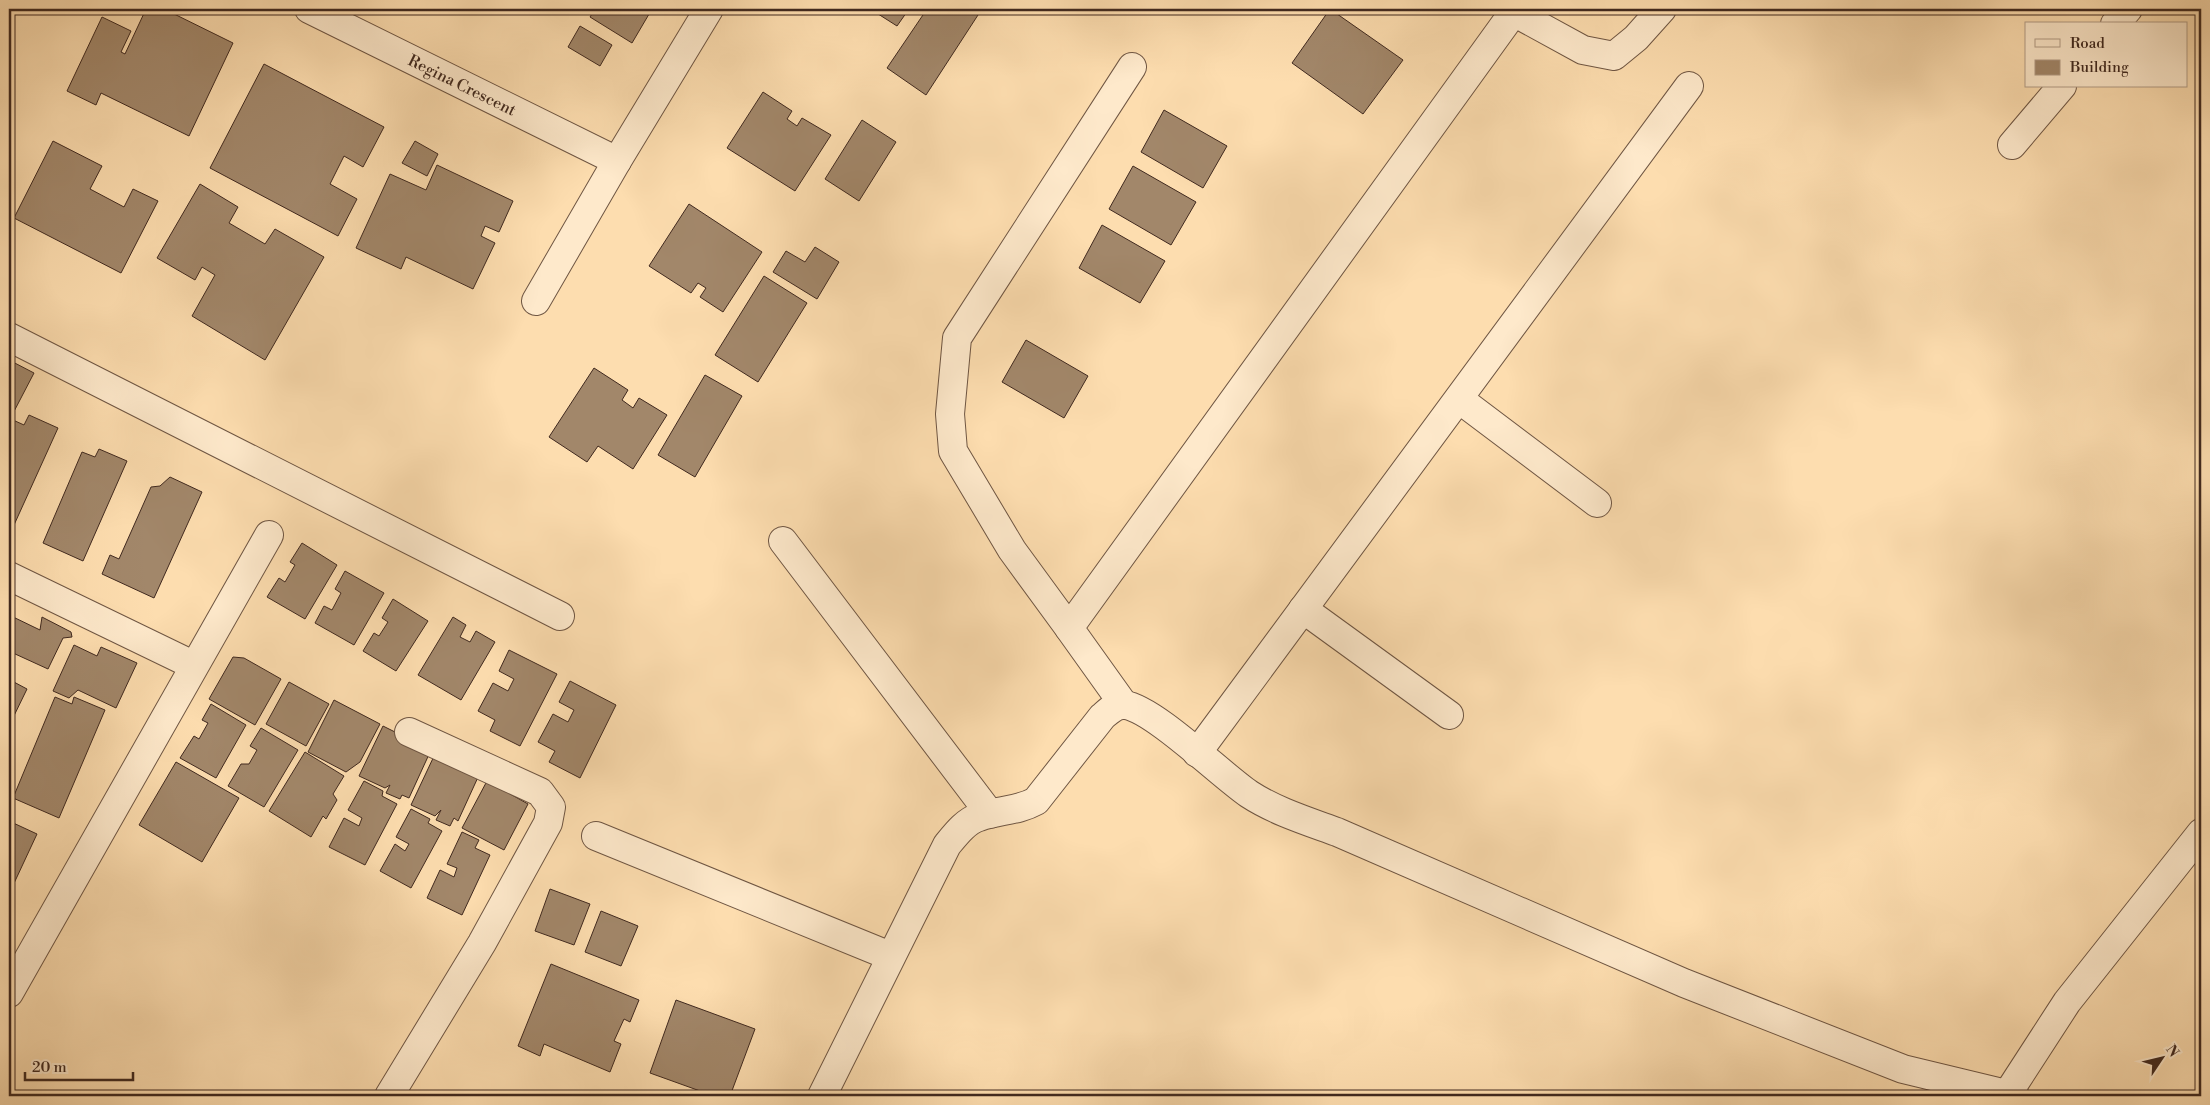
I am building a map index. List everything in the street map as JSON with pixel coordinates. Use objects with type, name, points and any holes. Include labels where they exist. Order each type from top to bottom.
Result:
[{"type":"street","name":"Regina Crescent","points":[[309,9],[617,161]]},
{"type":"street","points":[[536,302],[617,161],[709,9]]},
{"type":"street","points":[[1069,628],[1511,11],[1583,50],[1614,56],[1636,38],[1662,9]]},
{"type":"street","points":[[2117,22],[2128,9]]},
{"type":"street","points":[[1124,705],[1012,550],[953,451],[950,414],[957,338],[1132,67]]},
{"type":"street","points":[[1197,753],[1689,86]]},
{"type":"street","points":[[2012,145],[2060,88]]},
{"type":"street","points":[[9,337],[560,616]]},
{"type":"street","points":[[1459,399],[1597,503]]},
{"type":"street","points":[[9,993],[268,535]]},
{"type":"street","points":[[783,541],[990,814]]},
{"type":"street","points":[[9,576],[193,665]]},
{"type":"street","points":[[1303,609],[1449,714]]},
{"type":"street","points":[[822,1096],[890,956],[947,845],[957,832],[969,822],[979,817],[1025,807],[1036,801],[1112,707],[1124,705],[1142,712],[1250,794],[1293,816],[1337,832],[1684,983],[1904,1069],[2011,1095],[2067,1002],[2201,833]]},
{"type":"street","points":[[389,1096],[482,943],[548,823],[551,807],[540,792],[410,732]]},
{"type":"street","points":[[596,836],[890,956]]},
{"type":"building","points":[[146,9],[164,9],[233,43],[189,136],[101,93],[96,105],[67,91],[102,17],[131,31],[121,52],[125,54]]},
{"type":"building","points":[[595,9],[652,9],[632,43],[590,17]]},
{"type":"building","points":[[877,9],[909,9],[897,26],[875,12]]},
{"type":"building","points":[[927,9],[969,9],[978,15],[926,95],[887,68]]},
{"type":"building","points":[[1330,9],[1403,60],[1363,114],[1292,63]]},
{"type":"building","points":[[580,26],[612,45],[600,66],[568,47]]},
{"type":"building","points":[[264,64],[384,127],[363,167],[344,156],[330,184],[357,199],[338,236],[210,168]]},
{"type":"building","points":[[763,92],[792,111],[787,119],[797,126],[802,118],[831,135],[795,191],[727,148]]},
{"type":"building","points":[[1164,110],[1227,146],[1203,188],[1141,152]]},
{"type":"building","points":[[862,120],[896,142],[859,201],[825,179]]},
{"type":"building","points":[[53,141],[102,166],[90,189],[124,207],[133,189],[158,201],[121,273],[14,218]]},
{"type":"building","points":[[415,141],[438,154],[427,176],[402,163]]},
{"type":"building","points":[[437,165],[513,201],[499,232],[485,226],[481,236],[495,243],[473,289],[406,257],[401,269],[356,248],[390,174],[426,190]]},
{"type":"building","points":[[1133,166],[1196,202],[1171,245],[1109,209]]},
{"type":"building","points":[[200,184],[238,207],[229,223],[265,244],[275,229],[324,257],[265,360],[192,316],[215,275],[202,267],[195,280],[157,258]]},
{"type":"building","points":[[689,204],[762,252],[723,312],[700,297],[706,288],[698,283],[691,293],[649,266]]},
{"type":"building","points":[[1102,225],[1165,261],[1140,303],[1079,268]]},
{"type":"building","points":[[815,247],[839,262],[817,299],[773,272],[786,251],[805,262]]},
{"type":"building","points":[[764,276],[807,303],[758,382],[715,355]]},
{"type":"building","points":[[1026,340],[1088,376],[1064,418],[1002,382]]},
{"type":"building","points":[[9,360],[34,373],[9,421]]},
{"type":"building","points":[[594,368],[628,390],[622,400],[633,408],[639,398],[667,415],[633,469],[598,446],[587,462],[549,437]]},
{"type":"building","points":[[705,375],[742,396],[695,477],[658,455]]},
{"type":"building","points":[[29,415],[58,428],[14,525],[9,523],[9,429],[13,420],[24,425]]},
{"type":"building","points":[[99,449],[127,461],[83,561],[43,543],[82,452],[95,457]]},
{"type":"building","points":[[170,477],[202,492],[154,598],[102,574],[110,555],[119,559],[151,487],[160,486]]},
{"type":"building","points":[[302,543],[337,565],[305,619],[267,597],[279,578],[285,582],[295,565],[290,562]]},
{"type":"building","points":[[345,571],[384,593],[354,645],[315,623],[324,606],[332,610],[341,593],[335,589]]},
{"type":"building","points":[[393,599],[428,621],[396,671],[363,651],[374,633],[379,636],[388,622],[382,618]]},
{"type":"building","points":[[9,615],[40,630],[42,617],[71,632],[72,637],[63,638],[48,669],[13,653],[9,663]]},
{"type":"building","points":[[453,617],[466,625],[460,637],[470,642],[476,631],[495,642],[461,700],[418,675]]},
{"type":"building","points":[[74,645],[97,656],[101,647],[137,663],[116,708],[78,690],[69,698],[53,691]]},
{"type":"building","points":[[509,650],[557,674],[520,746],[490,731],[495,720],[478,711],[493,683],[508,691],[514,679],[499,671]]},
{"type":"building","points":[[233,657],[244,658],[281,679],[255,725],[209,699]]},
{"type":"building","points":[[9,672],[13,674],[12,681],[27,689],[9,726]]},
{"type":"building","points":[[570,681],[616,705],[580,778],[549,762],[555,751],[538,742],[553,714],[568,722],[574,710],[559,702]]},
{"type":"building","points":[[289,682],[329,704],[306,746],[266,724]]},
{"type":"building","points":[[55,697],[72,704],[74,697],[105,710],[59,818],[13,798]]},
{"type":"building","points":[[334,700],[380,724],[360,762],[346,772],[308,752]]},
{"type":"building","points":[[211,704],[246,725],[216,778],[180,758],[194,736],[199,739],[208,723],[202,720]]},
{"type":"building","points":[[383,726],[431,750],[409,798],[402,795],[400,799],[386,793],[390,785],[385,788],[359,776]]},
{"type":"building","points":[[261,728],[298,750],[264,807],[228,786],[241,764],[249,764],[257,750],[250,746]]},
{"type":"building","points":[[305,752],[344,776],[333,794],[337,800],[326,819],[323,816],[311,837],[269,811]]},
{"type":"building","points":[[435,754],[479,775],[458,821],[454,818],[450,826],[436,820],[441,810],[435,816],[411,805]]},
{"type":"building","points":[[176,762],[239,798],[202,862],[139,825]]},
{"type":"building","points":[[364,781],[383,791],[382,796],[397,804],[365,865],[329,847],[344,818],[359,826],[362,818],[348,810]]},
{"type":"building","points":[[487,781],[528,804],[504,850],[462,828]]},
{"type":"building","points":[[411,809],[430,819],[428,823],[442,831],[411,888],[380,871],[395,844],[405,851],[409,844],[396,837]]},
{"type":"building","points":[[9,821],[37,834],[9,894]]},
{"type":"building","points":[[462,832],[479,840],[475,848],[490,855],[462,915],[427,898],[440,870],[454,877],[457,868],[447,864]]},
{"type":"building","points":[[550,889],[590,904],[574,945],[535,931]]},
{"type":"building","points":[[601,911],[638,926],[621,966],[585,952]]},
{"type":"building","points":[[551,964],[639,1000],[630,1022],[624,1019],[614,1041],[621,1044],[610,1072],[544,1044],[540,1056],[518,1046]]},
{"type":"building","points":[[676,1000],[755,1029],[730,1096],[714,1096],[650,1073]]}]
